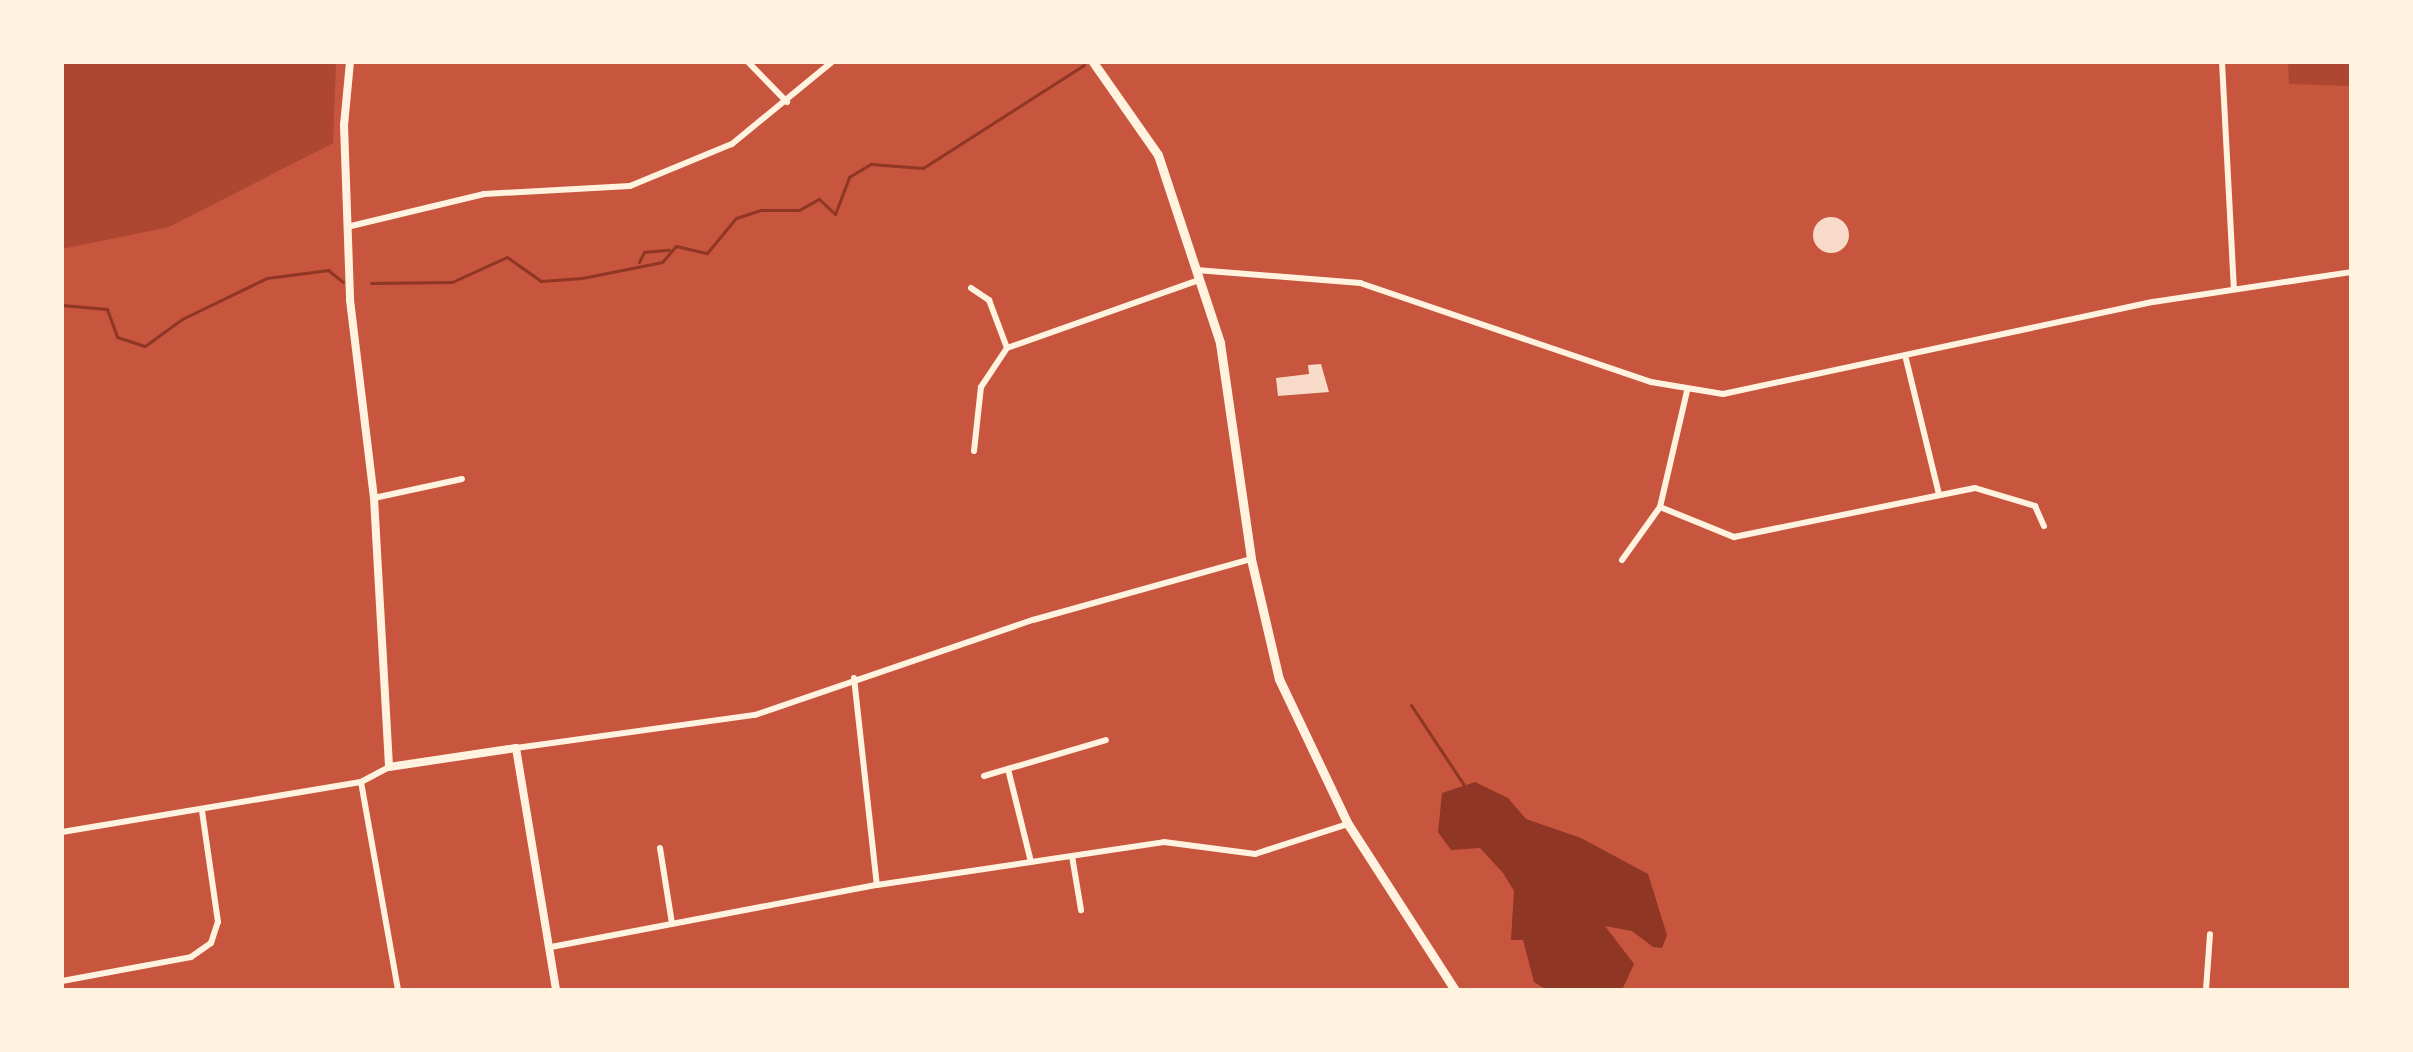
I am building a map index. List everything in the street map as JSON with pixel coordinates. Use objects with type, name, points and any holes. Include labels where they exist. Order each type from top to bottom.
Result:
[{"type":"main road","points":[[1093,62],[1158,155],[1197,275],[1231,398],[1251,559],[1279,679],[1348,824],[1455,990]]},
{"type":"street","points":[[350,62],[344,125],[351,226],[350,300],[374,498],[389,767]]},
{"type":"street","points":[[748,62],[787,102]]},
{"type":"street","points":[[351,226],[484,194],[630,186],[732,144],[832,62]]},
{"type":"street","points":[[2222,62],[2234,288]]},
{"type":"street","points":[[974,451],[981,387],[1007,348],[1197,275],[1360,283],[1687,391],[1751,391],[2234,288],[2351,272]]},
{"type":"street","points":[[971,288],[989,300],[1007,348]]},
{"type":"street","points":[[1906,359],[1939,494]]},
{"type":"street","points":[[1622,560],[1660,507],[1687,391]]},
{"type":"street","points":[[374,498],[462,479]]},
{"type":"street","points":[[1660,507],[1734,537],[1975,488],[2014,495],[2035,506],[2044,526]]},
{"type":"street","points":[[62,832],[361,782],[389,767],[755,715],[854,678],[1251,559]]},
{"type":"street","points":[[854,678],[877,885]]},
{"type":"street","points":[[984,776],[1106,740]]},
{"type":"street","points":[[516,748],[556,990]]},
{"type":"street","points":[[1008,769],[1031,862]]},
{"type":"street","points":[[361,782],[398,990]]},
{"type":"street","points":[[62,981],[191,957],[211,943],[218,922],[202,811]]},
{"type":"street","points":[[551,947],[877,885],[1164,842],[1255,854],[1348,824]]},
{"type":"street","points":[[660,848],[672,924]]},
{"type":"street","points":[[1072,856],[1081,910]]},
{"type":"street","points":[[2206,990],[2210,934]]},
{"type":"shaded area","points":[[62,62],[336,62],[333,143],[169,227],[62,249]]},
{"type":"shaded area","points":[[2288,62],[2351,62],[2351,86],[2289,84]]},
{"type":"shaded area","points":[[1475,782],[1508,798],[1526,819],[1581,838],[1648,874],[1667,935],[1662,948],[1653,947],[1632,931],[1605,926],[1634,964],[1622,990],[1547,990],[1534,982],[1523,940],[1511,940],[1514,891],[1503,873],[1480,848],[1451,850],[1438,832],[1442,793]]},
{"type":"building","points":[[1831,217],[1844,222],[1849,235],[1844,248],[1831,253],[1818,248],[1813,235],[1818,222]]},
{"type":"building","points":[[1321,364],[1329,392],[1278,396],[1276,378],[1309,374],[1308,365]]},
{"type":"waterway","points":[[371,283],[452,282],[507,257],[541,281],[582,278],[662,262],[676,246],[707,253],[736,218],[761,210],[799,210],[819,199],[835,214],[849,177],[871,164],[923,168],[1084,65]]},
{"type":"waterway","points":[[639,262],[644,252],[669,250]]},
{"type":"waterway","points":[[62,305],[107,309],[117,337],[145,346],[182,319],[267,278],[328,270],[343,282]]},
{"type":"waterway","points":[[1411,705],[1466,788]]}]
